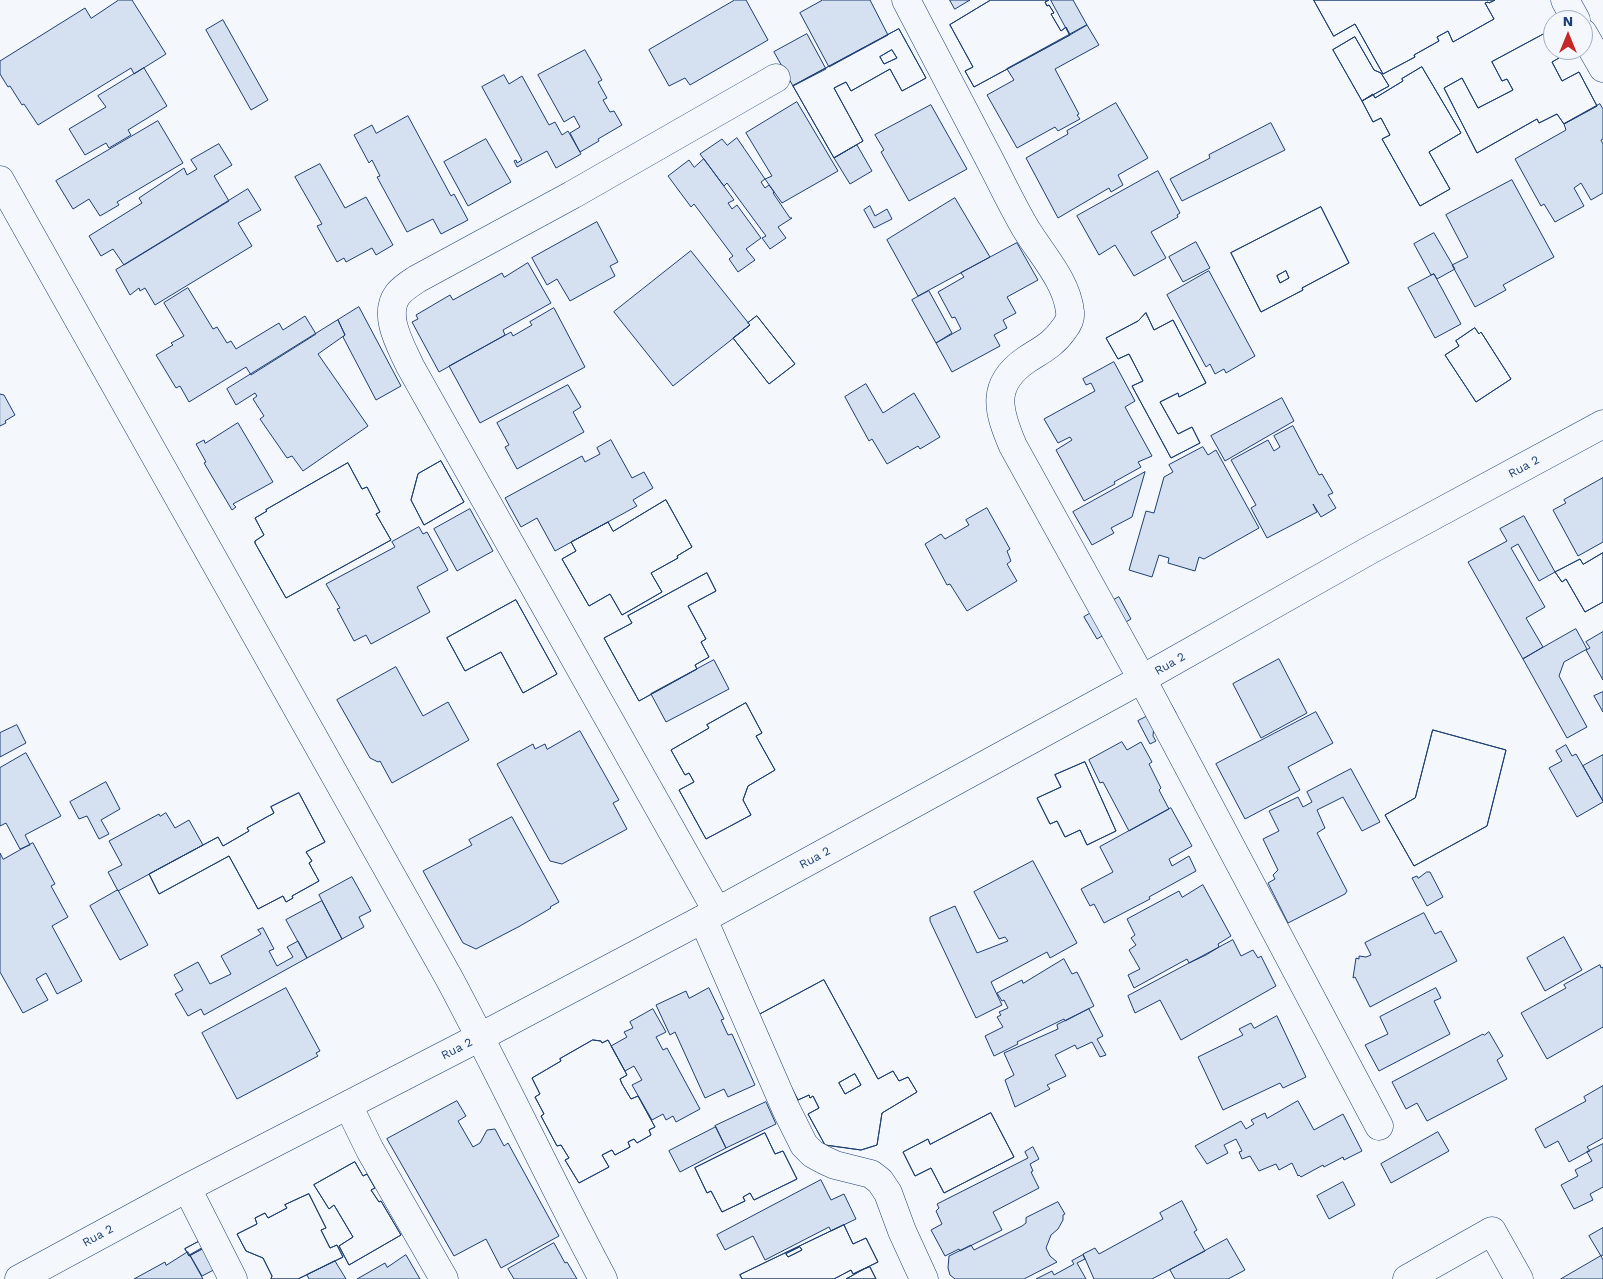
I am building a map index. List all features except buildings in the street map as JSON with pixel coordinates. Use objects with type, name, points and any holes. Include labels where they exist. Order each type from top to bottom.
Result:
[{"type":"street","points":[[906,0],[1026,228],[1061,283],[1070,312],[1070,320],[1048,347],[1026,360],[1008,376],[1001,389],[1000,405],[1004,426],[1013,446],[1142,680],[1379,1126]]},
{"type":"street","points":[[1593,50],[1603,68]]},
{"type":"street","points":[[776,78],[572,195],[417,279],[398,294],[393,304],[392,313],[394,326],[410,366],[710,915],[786,1109],[804,1145],[813,1154],[824,1160],[835,1165],[871,1174],[880,1181],[888,1193],[902,1231],[924,1279]]},
{"type":"street","points":[[0,180],[480,1037],[566,1210],[603,1279]]},
{"type":"street","name":"Rua 2","points":[[19,1279],[187,1188],[480,1037],[710,915],[1142,680],[1370,550],[1603,424]]},
{"type":"street","points":[[348,1105],[370,1150],[444,1279]]},
{"type":"street","points":[[187,1188],[233,1279]]},
{"type":"street","points":[[1407,1279],[1492,1231],[1519,1279]]}]
